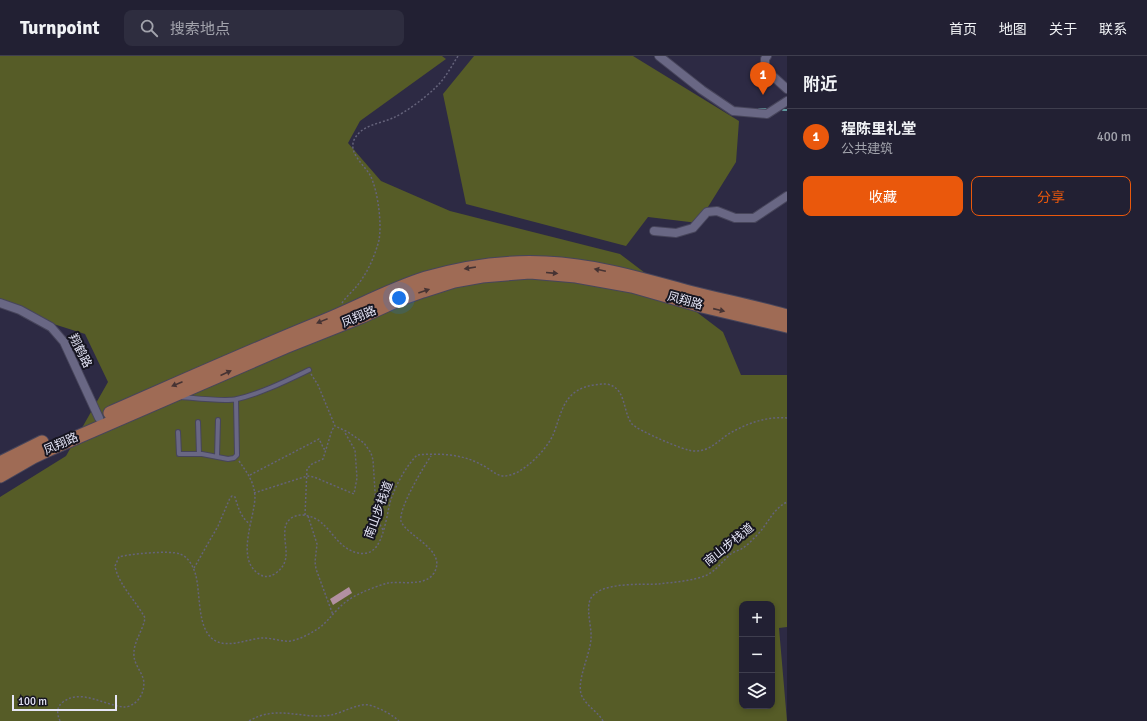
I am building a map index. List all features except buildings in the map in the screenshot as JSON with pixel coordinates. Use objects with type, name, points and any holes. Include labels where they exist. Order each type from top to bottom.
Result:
[{"type":"main road","name":"凤翔路","points":[[0,463],[257,348],[398,289],[426,279],[468,268],[492,265],[536,263],[570,265],[596,269],[787,316]]},
{"type":"main road","name":"凤翔路","points":[[0,476],[50,449],[303,340],[423,291],[454,281],[505,274],[530,272],[553,273],[632,286],[702,306],[787,326]]},
{"type":"street","points":[[658,56],[702,90],[733,111],[767,114],[787,101]]},
{"type":"street","points":[[767,56],[765,59],[765,69],[787,89]]},
{"type":"street","points":[[654,231],[676,234],[693,228],[707,212],[717,211],[735,218],[754,218],[767,211],[783,197],[787,196]]},
{"type":"street","name":"翔鹤路","points":[[0,302],[20,310],[51,327],[64,342],[98,418]]},
{"type":"lane","points":[[175,396],[198,399],[236,400],[275,386],[309,370]]},
{"type":"lane","points":[[178,432],[179,454],[199,454],[228,459],[234,458],[237,455],[236,400]]},
{"type":"lane","points":[[217,457],[218,420]]},
{"type":"lane","points":[[198,422],[199,454]]},
{"type":"path","points":[[339,314],[342,303],[357,286],[366,272],[373,258],[379,239],[379,214],[376,194],[371,176],[355,154],[354,142],[360,132],[374,124],[393,118],[435,88],[449,72],[458,56]]},
{"type":"path","points":[[309,370],[318,385],[335,426],[360,440],[372,454],[378,521],[383,530]]},
{"type":"path","name":"南山步栈道","points":[[305,515],[320,520],[346,547],[360,554],[367,553],[373,550],[378,544],[396,486],[406,469],[417,455],[431,456],[445,454],[458,456],[483,465],[500,475],[517,473],[528,466],[540,454],[552,437],[563,406],[570,396],[577,390],[593,385],[606,384],[620,392],[624,398],[627,414],[632,424],[637,429],[681,448],[693,451],[706,450],[716,445],[736,430],[750,424],[771,418],[787,418]]},
{"type":"path","points":[[235,457],[250,475],[254,492],[248,548],[250,565],[256,572],[263,576],[272,576],[280,570],[285,563],[287,551],[285,528],[288,522],[292,517],[305,515],[307,469],[312,464],[323,459],[332,430],[335,426]]},
{"type":"path","points":[[254,492],[307,476],[314,477],[354,494],[357,478],[355,450],[343,430]]},
{"type":"path","points":[[250,475],[319,439],[324,449],[326,448]]},
{"type":"path","name":"南山步栈道","points":[[194,568],[203,626],[208,636],[215,641],[224,644],[264,638],[291,640],[306,635],[318,628],[329,620],[338,608],[362,592],[388,583],[424,580],[433,574],[436,567],[436,559],[425,544],[405,526],[401,520],[401,515],[409,495],[431,456]]},
{"type":"path","points":[[60,721],[58,712],[59,705],[64,700],[73,697],[126,707],[134,704],[141,697],[144,688],[144,678],[134,659],[134,650],[145,618],[119,579],[115,566],[119,557],[132,554],[170,552],[181,554],[194,568],[218,526],[232,496],[235,497],[241,514],[250,524]]},
{"type":"path","name":"南山步栈道","points":[[603,721],[582,697],[580,690],[580,679],[590,649],[591,638],[589,609],[592,596],[600,591],[622,585],[664,583],[689,580],[707,575],[733,553],[750,542],[766,524],[777,508],[787,502]]},
{"type":"path","points":[[308,516],[317,544],[315,562],[316,569],[333,615]]},
{"type":"path","points":[[249,721],[260,716],[283,712],[322,716],[346,711],[357,706],[368,705],[383,710],[399,721]]},
{"type":"green space","points":[[0,56],[442,56],[446,59],[360,121],[348,143],[381,181],[450,211],[620,254],[723,332],[741,375],[787,375],[787,627],[779,628],[787,721],[0,721],[0,497],[66,456],[108,382],[85,334],[0,307]]},
{"type":"green space","points":[[474,56],[633,56],[739,121],[736,162],[698,223],[648,217],[626,246],[466,204],[443,94]]},
{"type":"waterway","points":[[759,109],[766,109]]},
{"type":"place","name":"程陈里礼堂","points":[[763,95]]}]
